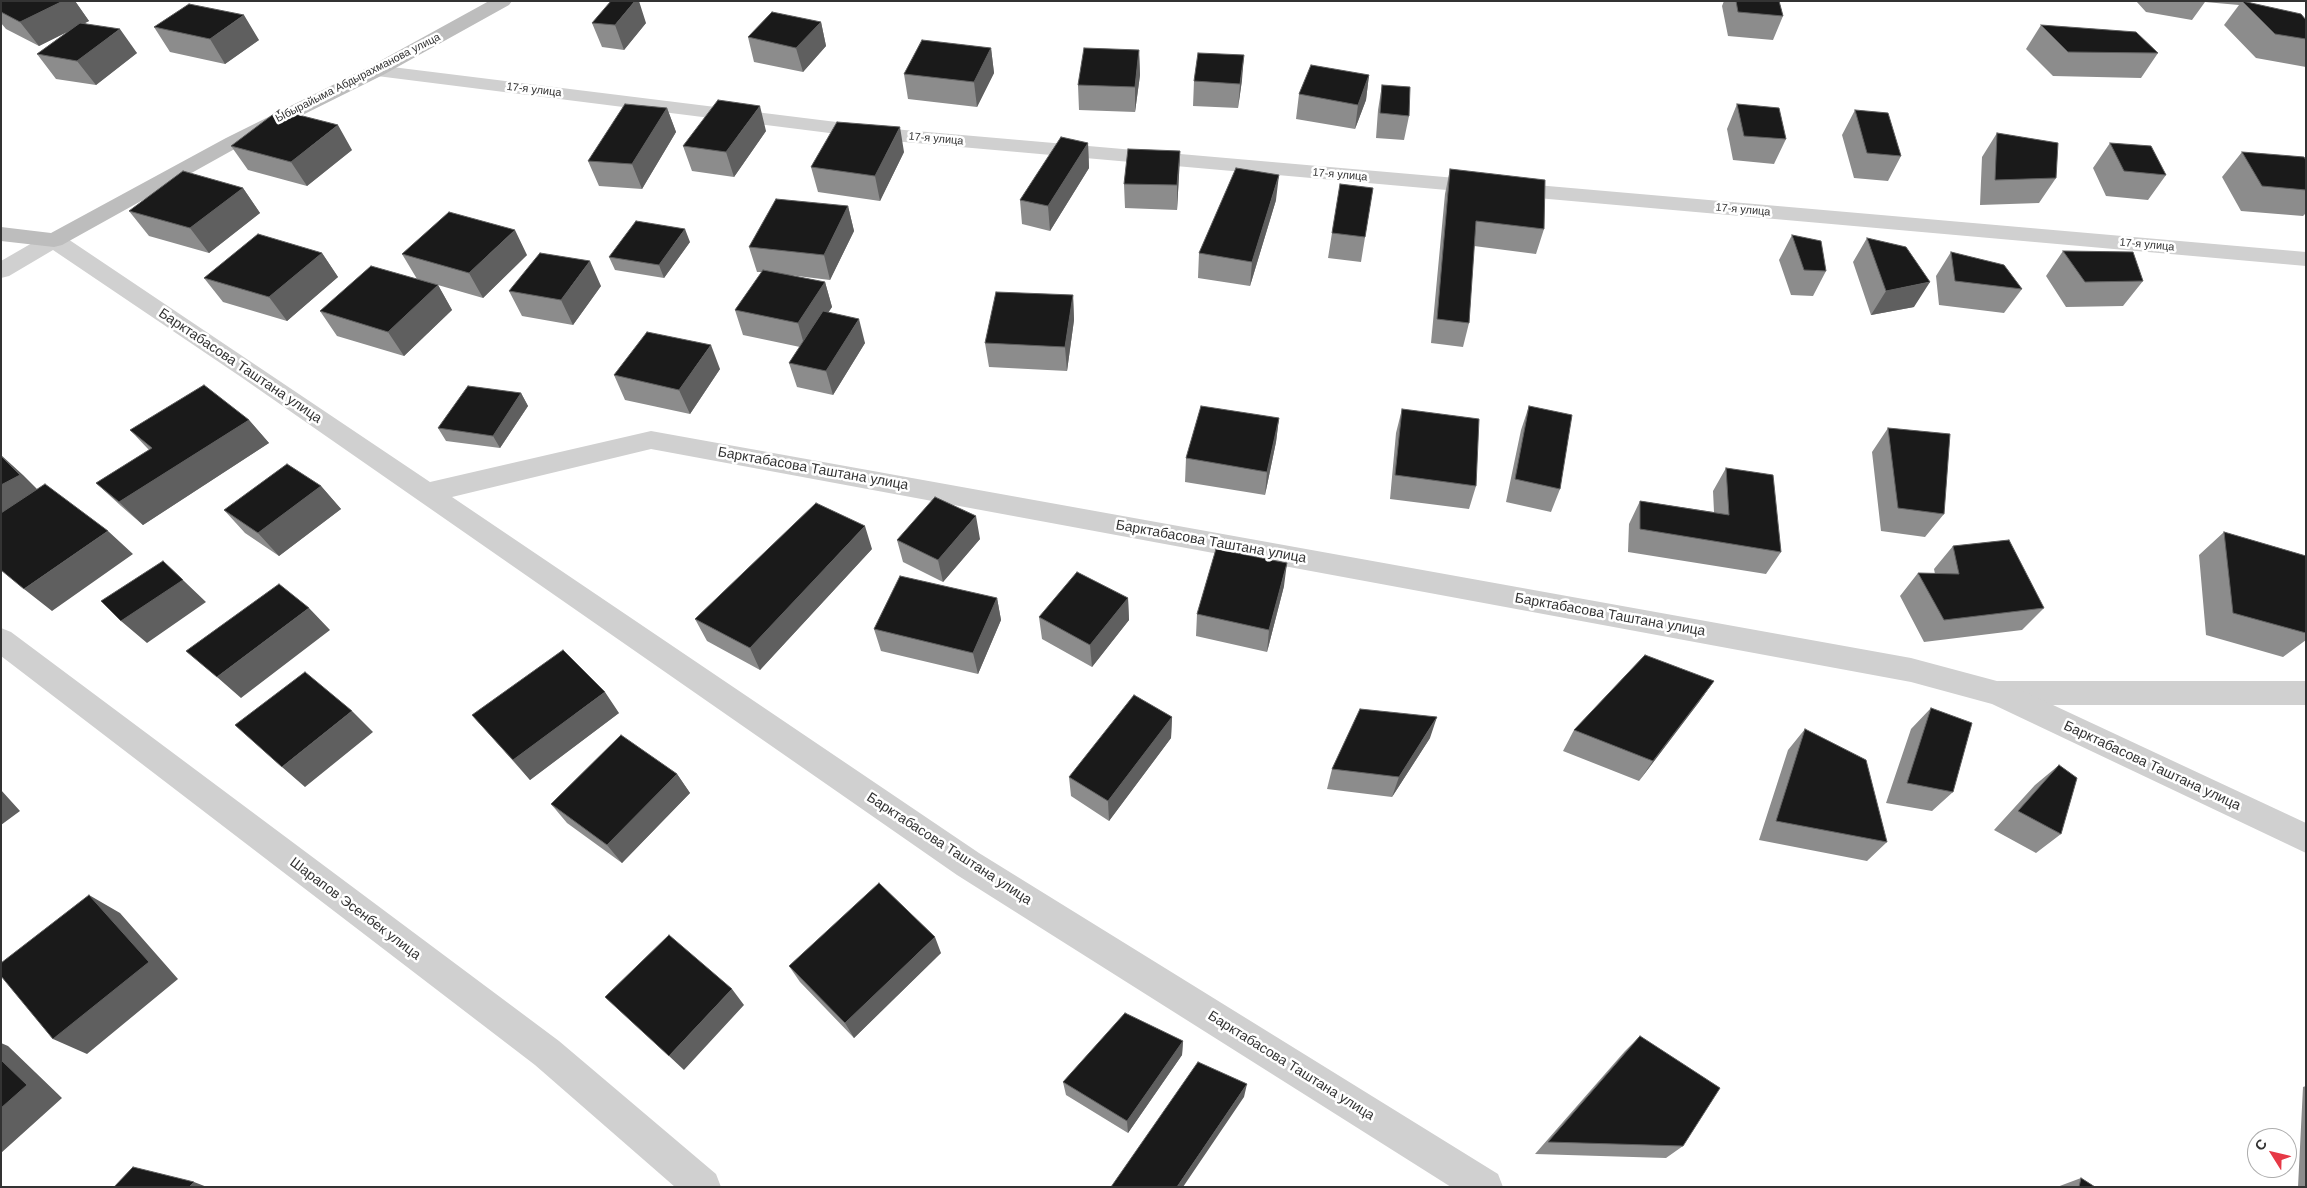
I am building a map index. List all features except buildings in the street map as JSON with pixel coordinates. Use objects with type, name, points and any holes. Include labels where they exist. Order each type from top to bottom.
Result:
[{"type":"street","name":"Ыбырайыма Абдырахманова улица","points":[[54,240],[233,142],[376,71],[503,1]]},
{"type":"street","name":"17-я улица","points":[[376,71],[893,135],[2306,260]]},
{"type":"street","points":[[1,234],[54,240]]},
{"type":"street","points":[[1,270],[54,240]]},
{"type":"street","name":"Барктабасова Таштана улица","points":[[54,240],[426,492],[968,864],[1485,1187]]},
{"type":"street","name":"Барктабасова Таштана улица","points":[[426,492],[651,440],[1911,670],[1998,693],[2306,839]]},
{"type":"street","name":"Шарапов Эсенбек улица","points":[[1,640],[547,1053],[703,1187]]},
{"type":"street","name":"Барктабасова Таштана улица","points":[[1998,693],[2306,693]]}]
